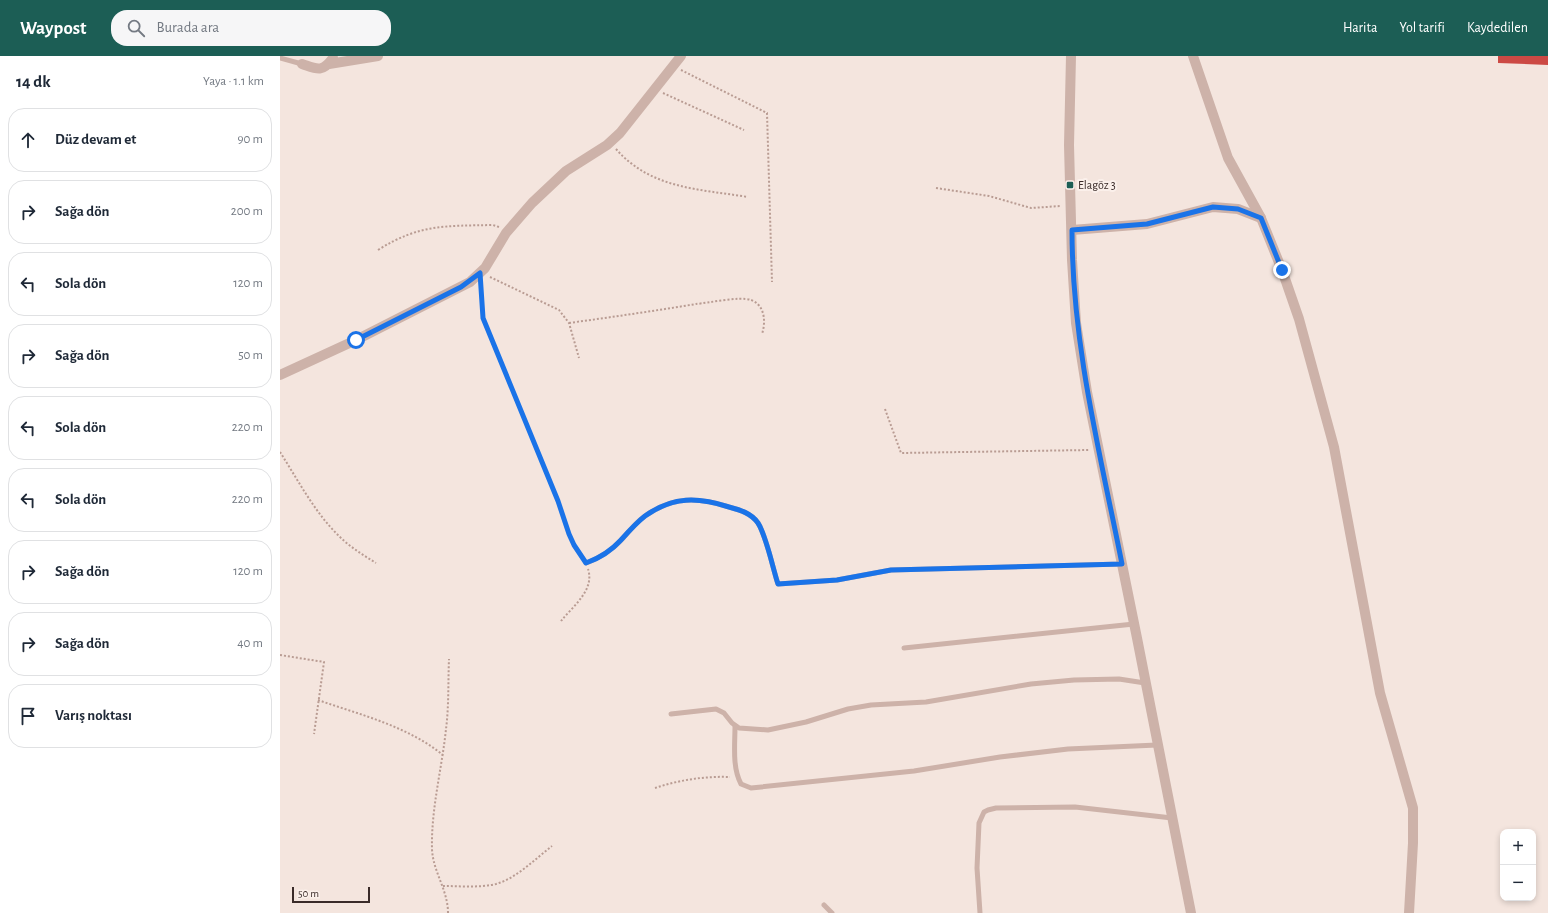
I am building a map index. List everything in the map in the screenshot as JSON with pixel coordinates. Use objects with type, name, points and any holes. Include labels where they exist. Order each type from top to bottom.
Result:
[{"type":"street","points":[[302,64],[320,69],[327,66],[332,60],[378,56]]},
{"type":"street","points":[[280,375],[356,340],[461,287],[480,273],[491,261],[509,229],[532,203],[554,182],[579,162],[610,142],[623,130],[682,56]]},
{"type":"street","points":[[1071,56],[1069,138],[1070,205],[1076,323],[1099,450],[1190,913]]},
{"type":"street","points":[[1193,56],[1228,158],[1261,218],[1282,270],[1299,319],[1334,447],[1380,693],[1413,808],[1413,843],[1409,913]]},
{"type":"street","points":[[1072,230],[1147,224],[1213,207],[1238,209],[1261,218]]},
{"type":"lane","points":[[280,58],[302,64]]},
{"type":"lane","points":[[586,563],[608,552],[636,524],[657,508],[677,501],[698,500],[711,502],[742,511],[754,518],[762,530],[778,584],[837,580],[891,570],[1122,564]]},
{"type":"lane","points":[[904,648],[1134,624]]},
{"type":"lane","points":[[671,714],[716,710],[724,713],[735,726],[744,729],[768,730],[806,722],[848,709],[871,705],[926,702],[1046,683],[1074,680],[1119,679],[1146,683]]},
{"type":"lane","points":[[735,726],[735,758],[737,776],[741,784],[751,788],[914,772],[1000,757],[1068,749],[1157,745]]},
{"type":"lane","points":[[980,913],[977,868],[979,822],[981,815],[988,810],[996,808],[1075,807],[1172,818]]},
{"type":"lane","points":[[824,906],[832,913]]},
{"type":"path","points":[[674,66],[767,114],[772,282]]},
{"type":"path","points":[[655,89],[744,130]]},
{"type":"path","points":[[610,142],[633,165],[663,182],[748,197]]},
{"type":"path","points":[[936,188],[989,196],[1031,208],[1070,205]]},
{"type":"path","points":[[378,250],[402,236],[440,226],[493,225],[509,229]]},
{"type":"path","points":[[561,621],[586,592],[590,577],[586,563],[574,545],[569,534],[558,501],[483,318],[480,273],[554,307],[564,315],[569,323],[579,358]]},
{"type":"path","points":[[569,323],[746,299],[756,302],[762,310],[764,321],[762,334]]},
{"type":"path","points":[[886,409],[901,453],[1099,450]]},
{"type":"path","points":[[280,452],[327,524],[350,546],[376,563]]},
{"type":"path","points":[[280,655],[324,662],[314,734]]},
{"type":"path","points":[[448,913],[447,898],[434,867],[432,848],[434,815],[446,727],[449,659]]},
{"type":"path","points":[[318,700],[402,729],[425,742],[443,755]]},
{"type":"path","points":[[655,788],[684,780],[737,776]]},
{"type":"path","points":[[443,886],[488,885],[502,882],[514,876],[552,846]]},
{"type":"building","points":[[1498,56],[1548,56],[1548,65],[1498,63]]},
{"type":"place","name":"Elagöz 3","points":[[1070,185]]},
{"type":"route","points":[[356,340],[461,287],[470,282],[480,273],[483,318],[513,388],[558,501],[569,534],[574,545],[586,563],[594,560],[616,546],[643,517],[662,505],[684,500],[698,500],[711,502],[742,511],[754,518],[762,530],[778,584],[837,580],[891,570],[1122,564],[1081,358],[1073,292],[1072,230],[1147,224],[1213,207],[1238,209],[1261,218],[1282,270]]}]
